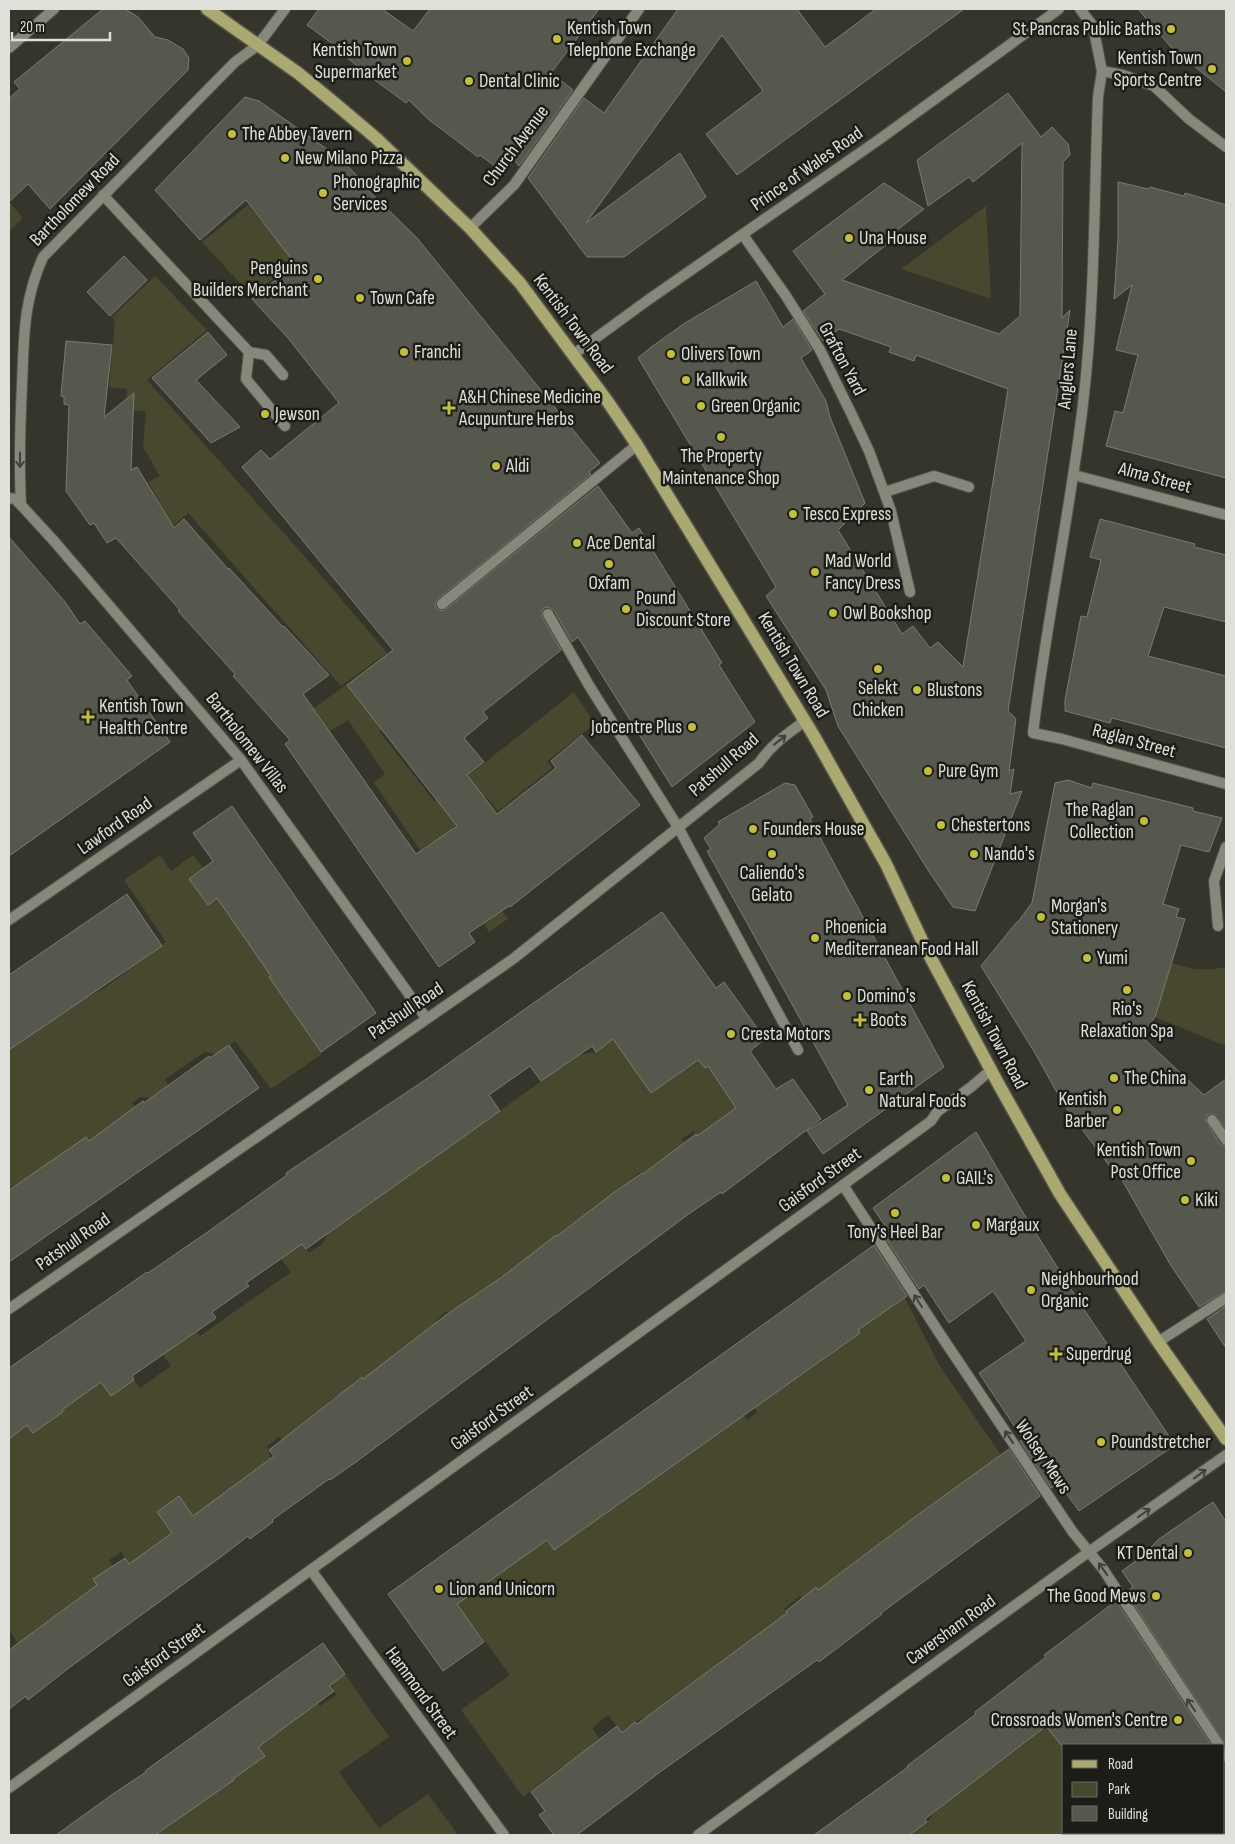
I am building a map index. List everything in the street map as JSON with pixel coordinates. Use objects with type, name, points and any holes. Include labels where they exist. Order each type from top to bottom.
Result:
[{"type":"main road","name":"Kentish Town Road","points":[[207,9],[298,73],[376,138],[470,228],[520,283],[574,354],[637,445],[805,721],[886,864],[927,951],[1060,1194],[1158,1342],[1226,1439]]},
{"type":"street","points":[[9,48],[54,9]]},
{"type":"street","name":"Bartholomew Road","points":[[22,504],[20,415],[25,318],[35,275],[43,257],[235,62],[258,46],[285,9]]},
{"type":"street","name":"Church Avenue","points":[[470,228],[514,185],[639,9]]},
{"type":"street","name":"Prince of Wales Road","points":[[574,354],[648,300],[877,141],[1059,9]]},
{"type":"street","name":"Anglers Lane","points":[[1033,733],[1074,475],[1083,404],[1094,277],[1097,107],[1102,71],[1093,26],[1080,9]]},
{"type":"street","points":[[1102,71],[1123,75],[1154,86],[1189,119],[1226,147]]},
{"type":"street","points":[[103,195],[248,352],[266,355],[283,376]]},
{"type":"street","name":"Grafton Yard","points":[[743,235],[786,296],[820,350],[869,451],[892,511],[910,592]]},
{"type":"street","points":[[248,352],[246,380],[286,426]]},
{"type":"street","points":[[442,604],[637,445]]},
{"type":"street","name":"Alma Street","points":[[1074,475],[1226,515]]},
{"type":"street","points":[[884,492],[934,476],[969,487]]},
{"type":"street","points":[[9,498],[15,499],[22,504]]},
{"type":"street","name":"Bartholomew Villas","points":[[22,504],[242,760],[426,1018]]},
{"type":"street","points":[[548,614],[590,687],[678,826],[798,1050]]},
{"type":"street","name":"Patshull Road","points":[[9,1308],[483,980],[542,937],[678,826],[759,763],[768,749],[805,721]]},
{"type":"street","name":"Raglan Street","points":[[1033,733],[1226,784]]},
{"type":"street","name":"Lawford Road","points":[[9,920],[242,760]]},
{"type":"street","points":[[1218,926],[1214,882],[1226,847]]},
{"type":"street","name":"Gaisford Street","points":[[9,1788],[931,1121],[938,1112],[971,1088],[991,1070]]},
{"type":"street","points":[[1212,1120],[1226,1140]]},
{"type":"street","name":"Wolsey Mews","points":[[843,1185],[1061,1515],[1090,1551],[1218,1744]]},
{"type":"street","points":[[1158,1342],[1226,1298]]},
{"type":"street","name":"Caversham Road","points":[[698,1835],[1090,1551],[1226,1455]]},
{"type":"street","name":"Hammond Street","points":[[311,1570],[504,1835]]},
{"type":"green space","points":[[9,202],[23,218],[9,231]]},
{"type":"green space","points":[[248,205],[294,262],[252,296],[202,242]]},
{"type":"green space","points":[[986,206],[991,299],[901,269]]},
{"type":"green space","points":[[155,276],[207,330],[147,380],[314,567],[387,653],[341,686],[188,513],[173,526],[148,482],[160,476],[143,447],[146,412],[126,409],[127,389],[109,387],[115,321],[112,317]]},
{"type":"green space","points":[[361,674],[397,716],[379,731],[435,802],[574,692],[595,724],[547,761],[552,768],[498,811],[486,797],[477,804],[479,807],[446,833],[474,869],[508,919],[489,932],[433,841],[420,850],[374,783],[385,774],[348,720],[330,731],[314,708]]},
{"type":"green space","points":[[160,855],[171,871],[193,855],[203,868],[189,879],[207,904],[231,888],[242,934],[259,958],[285,966],[269,977],[322,1054],[271,1089],[235,1041],[216,1054],[205,1052],[165,1079],[169,1086],[150,1098],[140,1097],[132,1103],[140,1115],[89,1141],[86,1137],[69,1149],[43,1173],[30,1175],[9,1187],[9,1050],[77,1003],[106,987],[166,942],[124,880]]},
{"type":"green space","points":[[689,950],[692,953],[691,975],[629,1061],[651,1093],[714,1048],[758,1069],[773,1084],[761,1093],[733,1103],[736,1108],[728,1114],[734,1123],[704,1145],[693,1131],[682,1139],[693,1155],[651,1185],[640,1172],[630,1180],[639,1193],[630,1200],[621,1188],[610,1196],[565,1247],[556,1235],[545,1243],[554,1256],[534,1271],[525,1259],[514,1267],[523,1280],[512,1287],[503,1275],[449,1313],[447,1311],[436,1320],[438,1323],[371,1390],[361,1377],[351,1385],[360,1397],[348,1406],[339,1394],[328,1402],[337,1414],[316,1412],[304,1422],[312,1434],[290,1450],[279,1437],[267,1446],[271,1459],[219,1496],[217,1501],[195,1518],[179,1496],[157,1512],[172,1533],[129,1564],[121,1552],[109,1560],[115,1568],[97,1585],[18,1643],[9,1630],[9,1431],[12,1436],[27,1425],[33,1433],[62,1412],[92,1367],[111,1396],[134,1380],[140,1388],[171,1366],[163,1355],[197,1332],[200,1336],[291,1272],[281,1259],[301,1242],[309,1253],[322,1244],[328,1234],[578,1055],[596,1052]]},
{"type":"green space","points":[[1172,963],[1199,969],[1226,967],[1226,1046],[1155,1017]]},
{"type":"green space","points":[[884,1296],[892,1307],[905,1298],[939,1365],[1001,1455],[818,1590],[816,1587],[802,1598],[800,1596],[784,1609],[788,1614],[622,1733],[608,1715],[592,1728],[604,1746],[573,1769],[563,1766],[523,1797],[461,1710],[510,1675],[457,1604],[546,1540],[554,1550],[565,1542],[568,1524],[576,1535],[588,1527],[580,1515],[678,1462],[688,1454],[691,1436],[700,1447],[732,1424],[735,1403],[747,1420],[757,1412],[745,1396],[797,1376],[798,1378],[860,1333],[850,1319]]},
{"type":"green space","points":[[345,1674],[389,1737],[339,1772],[379,1828],[428,1794],[458,1835],[150,1835],[155,1832],[157,1834],[167,1826],[172,1808],[179,1818],[190,1811],[193,1793],[200,1803],[212,1795],[215,1779],[222,1789],[233,1780],[226,1770],[247,1754],[254,1764],[265,1756],[258,1747],[313,1697],[320,1706],[336,1695],[329,1685]]},
{"type":"green space","points":[[1046,1726],[1062,1746],[1062,1834],[1177,1835],[909,1835],[927,1822],[939,1808]]},
{"type":"building","points":[[103,9],[125,9],[138,17],[155,37],[168,40],[183,49],[189,58],[188,70],[50,209],[28,184],[9,202],[9,98],[20,89],[14,82]]},
{"type":"building","points":[[319,9],[382,9],[413,31],[430,9],[599,9],[551,73],[573,90],[519,166],[514,160],[504,173],[480,155],[478,157],[429,120],[409,100],[406,103],[368,75],[344,55],[345,53],[307,25]]},
{"type":"building","points":[[678,9],[797,9],[825,47],[876,9],[964,9],[737,175],[706,134],[763,91],[722,35],[586,223],[680,153],[706,197],[624,257],[587,257],[528,178],[584,98],[604,113]]},
{"type":"building","name":"Kentish Town Sports Centre","points":[[1138,9],[1226,9],[1226,92],[1171,47]]},
{"type":"building","points":[[1008,93],[1041,137],[1052,127],[1068,144],[1070,155],[1063,162],[1062,318],[1070,310],[1008,711],[1016,719],[1009,771],[1014,769],[1010,794],[1022,791],[975,911],[953,907],[838,726],[826,690],[766,596],[776,587],[638,358],[685,323],[756,281],[783,327],[793,319],[812,350],[801,358],[826,401],[830,417],[865,503],[838,530],[902,634],[913,626],[930,648],[938,642],[963,667],[1008,389],[916,355],[914,361],[889,352],[891,347],[839,329],[823,341],[803,311],[825,294],[793,251],[884,183],[924,209],[883,241],[886,245],[842,280],[999,334],[1020,316],[1022,143],[973,182],[969,177],[928,206],[917,160]]},
{"type":"building","points":[[245,97],[259,101],[341,159],[360,179],[358,180],[417,238],[600,463],[589,472],[591,474],[438,599],[435,605],[437,609],[443,611],[446,609],[598,486],[632,533],[639,528],[722,663],[719,665],[755,722],[672,787],[578,637],[572,642],[554,610],[548,607],[544,608],[542,617],[561,650],[483,712],[488,718],[464,738],[484,762],[467,775],[497,814],[556,768],[551,761],[582,735],[640,805],[510,907],[469,933],[475,942],[439,967],[285,744],[290,740],[233,676],[235,674],[178,611],[180,610],[116,538],[107,543],[94,523],[90,525],[66,491],[69,405],[64,404],[64,397],[61,396],[66,341],[112,345],[104,417],[134,393],[131,470],[137,467],[174,528],[184,519],[228,569],[329,675],[303,694],[416,854],[457,826],[347,685],[393,650],[242,467],[261,450],[270,459],[339,403],[288,338],[252,299],[295,264],[246,200],[200,240],[155,190]]},
{"type":"building","points":[[1118,182],[1148,189],[1150,187],[1184,196],[1185,193],[1226,205],[1226,478],[1106,446],[1115,411],[1123,413],[1138,355],[1116,350],[1132,285],[1114,299],[1118,240]]},
{"type":"building","points":[[124,256],[147,280],[110,316],[87,292]]},
{"type":"building","points":[[208,332],[227,355],[196,380],[240,427],[211,443],[152,378]]},
{"type":"building","points":[[1100,519],[1195,544],[1194,547],[1226,555],[1226,622],[1164,607],[1148,656],[1226,676],[1226,748],[1112,718],[1110,723],[1065,711],[1065,700],[1081,616],[1087,617],[1101,560],[1090,557]]},
{"type":"building","name":"Kentish Town Health Centre","points":[[9,537],[65,602],[80,624],[85,621],[132,676],[127,680],[170,742],[9,856]]},
{"type":"building","points":[[1068,780],[1092,788],[1093,783],[1193,808],[1193,811],[1222,818],[1209,852],[1181,845],[1163,904],[1179,909],[1176,917],[1185,919],[1155,1017],[1141,1036],[1204,1095],[1226,1079],[1226,1128],[1214,1114],[1208,1114],[1205,1120],[1220,1144],[1226,1147],[1226,1291],[1199,1307],[1170,1264],[1114,1166],[1111,1168],[1064,1105],[1035,1053],[981,966],[1021,919],[1032,903],[1055,783]]},
{"type":"building","points":[[785,783],[795,785],[813,817],[810,819],[944,1067],[823,1154],[807,1131],[848,1105],[707,851],[711,849],[704,838],[720,824],[718,822]]},
{"type":"building","points":[[232,806],[376,1013],[321,1052],[217,898],[208,905],[189,879],[213,861],[193,833]]},
{"type":"building","points":[[127,894],[162,946],[9,1050],[9,975]]},
{"type":"building","points":[[662,912],[716,988],[724,982],[765,1039],[750,1051],[776,1089],[793,1079],[821,1119],[722,1194],[721,1192],[690,1213],[356,1462],[272,1520],[273,1522],[250,1539],[248,1536],[28,1700],[26,1696],[9,1709],[9,1650],[97,1585],[93,1579],[125,1558],[129,1564],[172,1533],[157,1512],[179,1496],[193,1516],[274,1456],[269,1450],[362,1377],[363,1379],[446,1315],[506,1274],[612,1194],[736,1108],[708,1066],[705,1068],[698,1060],[651,1093],[613,1039],[596,1052],[592,1046],[541,1081],[530,1066],[489,1095],[500,1111],[306,1249],[302,1244],[246,1283],[249,1286],[212,1312],[216,1318],[132,1376],[134,1380],[111,1396],[101,1382],[33,1433],[27,1425],[9,1439],[9,1368],[209,1231],[287,1175],[286,1173],[425,1080]]},
{"type":"building","points":[[229,1045],[259,1088],[9,1262],[9,1190],[86,1137],[89,1141],[143,1101],[144,1103],[209,1056],[210,1058]]},
{"type":"building","points":[[976,1132],[1022,1211],[1081,1305],[1175,1445],[1079,1511],[1059,1483],[1051,1488],[1020,1441],[1023,1439],[979,1373],[1026,1341],[993,1291],[949,1323],[924,1285],[919,1289],[885,1237],[890,1233],[873,1208]]},
{"type":"building","points":[[874,1245],[907,1296],[858,1330],[860,1333],[554,1550],[547,1540],[457,1604],[484,1642],[443,1671],[388,1594]]},
{"type":"building","points":[[1226,1306],[1226,1348],[1207,1319]]},
{"type":"building","points":[[1009,1449],[1040,1496],[881,1613],[819,1662],[817,1660],[660,1772],[577,1835],[554,1835],[539,1815],[545,1811],[531,1792],[617,1726],[622,1733],[635,1722],[637,1724],[787,1613],[786,1611],[816,1587],[818,1590]]},
{"type":"building","points":[[1213,1502],[1226,1522],[1226,1745],[1126,1592],[1133,1587],[1122,1571],[1140,1558],[1159,1539]]},
{"type":"building","points":[[1116,1601],[1210,1744],[1061,1745],[1046,1726],[925,1819],[927,1822],[909,1835],[814,1835],[908,1767],[976,1714],[975,1712],[1046,1657],[1044,1655]]},
{"type":"building","points":[[323,1643],[345,1674],[329,1686],[334,1691],[258,1747],[265,1756],[234,1780],[155,1835],[56,1835],[146,1772]]},
{"type":"place","name":"St Pancras Public Baths","points":[[1171,29]]},
{"type":"place","name":"Kentish Town Telephone Exchange","points":[[557,39]]},
{"type":"place","name":"Kentish Town Supermarket","points":[[407,61]]},
{"type":"place","name":"Kentish Town Sports Centre","points":[[1212,69]]},
{"type":"place","name":"Dental Clinic","points":[[469,81]]},
{"type":"place","name":"The Abbey Tavern","points":[[232,134]]},
{"type":"place","name":"New Milano Pizza","points":[[285,158]]},
{"type":"place","name":"Phonographic Services","points":[[323,193]]},
{"type":"place","name":"Una House","points":[[849,238]]},
{"type":"place","name":"Penguins Builders Merchant","points":[[318,279]]},
{"type":"place","name":"Town Cafe","points":[[360,298]]},
{"type":"place","name":"Franchi","points":[[404,352]]},
{"type":"place","name":"Olivers Town","points":[[671,354]]},
{"type":"place","name":"Kallkwik","points":[[686,380]]},
{"type":"place","name":"Green Organic","points":[[701,406]]},
{"type":"place","name":"A&H Chinese Medicine Acupunture Herbs","points":[[449,408]]},
{"type":"place","name":"Jewson","points":[[265,414]]},
{"type":"place","name":"The Property Maintenance Shop","points":[[721,437]]},
{"type":"place","name":"Aldi","points":[[496,466]]},
{"type":"place","name":"Tesco Express","points":[[793,514]]},
{"type":"place","name":"Ace Dental","points":[[577,543]]},
{"type":"place","name":"Oxfam","points":[[609,564]]},
{"type":"place","name":"Mad World Fancy Dress","points":[[815,572]]},
{"type":"place","name":"Pound Discount Store","points":[[626,609]]},
{"type":"place","name":"Owl Bookshop","points":[[833,613]]},
{"type":"place","name":"Selekt Chicken","points":[[878,669]]},
{"type":"place","name":"Blustons","points":[[917,690]]},
{"type":"place","name":"Kentish Town Health Centre","points":[[88,717]]},
{"type":"place","name":"Jobcentre Plus","points":[[692,727]]},
{"type":"place","name":"Pure Gym","points":[[928,771]]},
{"type":"place","name":"The Raglan Collection","points":[[1144,821]]},
{"type":"place","name":"Chestertons","points":[[941,825]]},
{"type":"place","name":"Founders House","points":[[753,829]]},
{"type":"place","name":"Caliendo's Gelato","points":[[772,854]]},
{"type":"place","name":"Nando's","points":[[974,854]]},
{"type":"place","name":"Morgan's Stationery","points":[[1041,917]]},
{"type":"place","name":"Phoenicia Mediterranean Food Hall","points":[[815,938]]},
{"type":"place","name":"Yumi","points":[[1087,958]]},
{"type":"place","name":"Rio's Relaxation Spa","points":[[1127,990]]},
{"type":"place","name":"Domino's","points":[[847,996]]},
{"type":"place","name":"Boots","points":[[860,1020]]},
{"type":"place","name":"Cresta Motors","points":[[731,1034]]},
{"type":"place","name":"The China","points":[[1114,1078]]},
{"type":"place","name":"Earth Natural Foods","points":[[869,1090]]},
{"type":"place","name":"Kentish Barber","points":[[1117,1110]]},
{"type":"place","name":"Kentish Town Post Office","points":[[1191,1161]]},
{"type":"place","name":"GAIL's","points":[[946,1178]]},
{"type":"place","name":"Kiki","points":[[1185,1200]]},
{"type":"place","name":"Tony's Heel Bar","points":[[895,1213]]},
{"type":"place","name":"Margaux","points":[[976,1225]]},
{"type":"place","name":"Neighbourhood Organic","points":[[1031,1290]]},
{"type":"place","name":"Superdrug","points":[[1056,1354]]},
{"type":"place","name":"Poundstretcher","points":[[1101,1442]]},
{"type":"place","name":"KT Dental","points":[[1188,1553]]},
{"type":"place","name":"Lion and Unicorn","points":[[439,1589]]},
{"type":"place","name":"The Good Mews","points":[[1156,1596]]},
{"type":"place","name":"Crossroads Women's Centre","points":[[1178,1720]]}]
